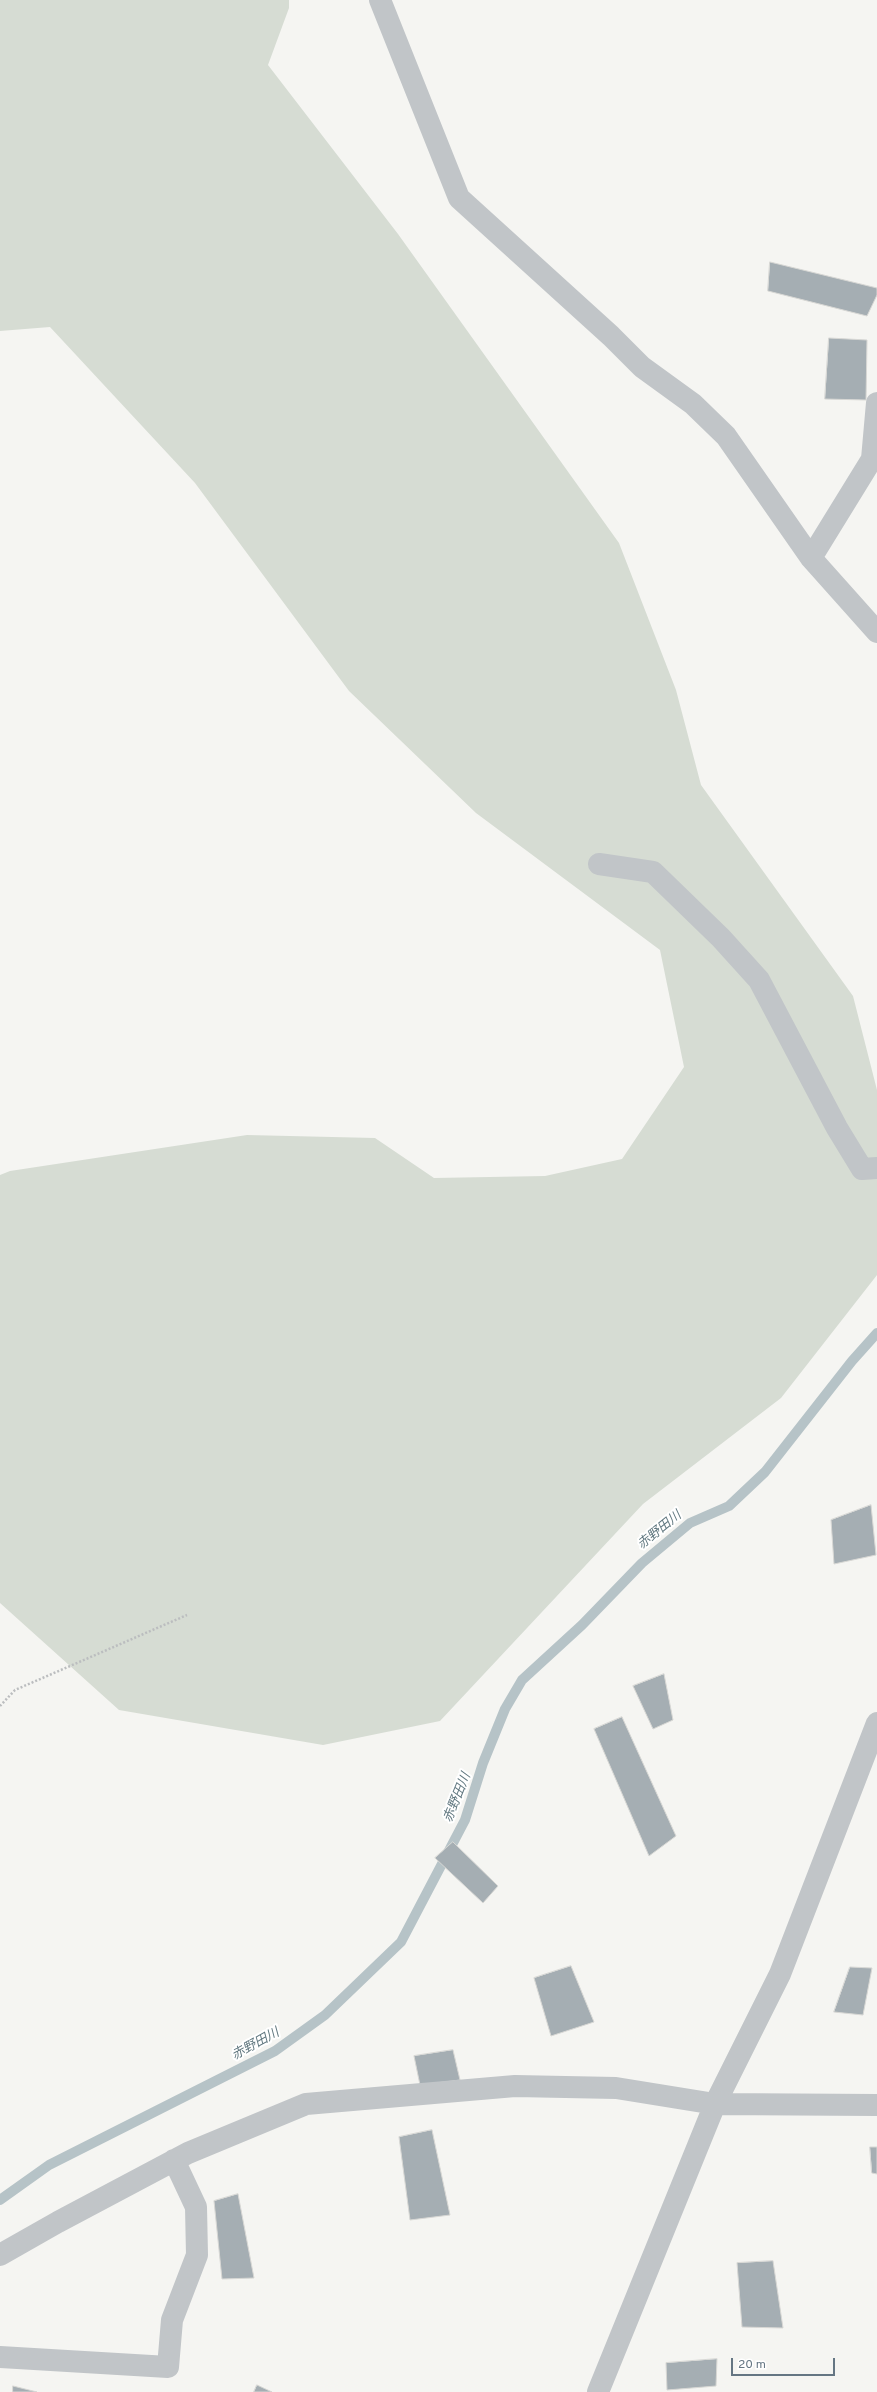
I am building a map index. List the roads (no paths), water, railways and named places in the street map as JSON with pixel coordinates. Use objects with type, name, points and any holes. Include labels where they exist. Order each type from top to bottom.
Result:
[{"type":"street","points":[[380,0],[459,198],[611,336],[642,367],[693,404],[726,436],[811,558],[877,632]]},
{"type":"street","points":[[811,558],[872,459],[877,403]]},
{"type":"street","points":[[599,864],[653,872],[721,938],[759,980],[837,1128],[862,1169],[877,1168]]},
{"type":"street","points":[[598,2392],[715,2104],[780,1974],[877,1723]]},
{"type":"street","points":[[0,2255],[174,2160],[306,2104],[515,2086],[616,2088],[715,2104],[877,2105]]},
{"type":"street","points":[[0,2357],[168,2367],[172,2320],[197,2255],[196,2208],[174,2160]]},
{"type":"waterway","name":"赤野田川","points":[[0,2200],[49,2165],[275,2051],[325,2015],[401,1942],[465,1820],[483,1763],[505,1709],[522,1680],[582,1625],[642,1563],[690,1523],[729,1506],[765,1472],[852,1361],[877,1333]]}]
